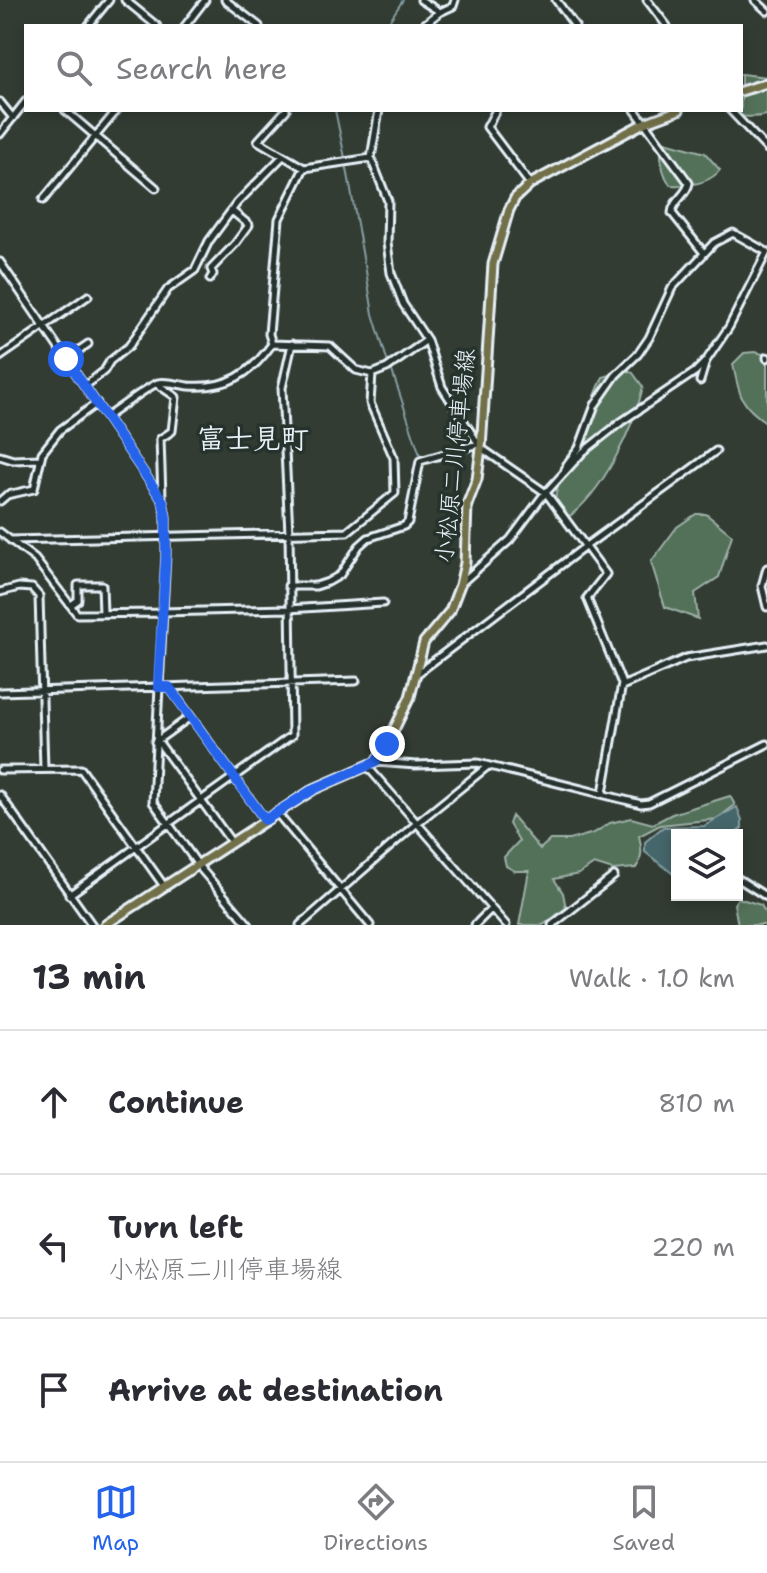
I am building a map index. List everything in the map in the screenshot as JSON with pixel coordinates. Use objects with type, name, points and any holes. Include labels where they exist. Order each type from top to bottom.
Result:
[{"type":"main road","points":[[743,90],[767,83]]},
{"type":"main road","name":"小松原二川停車場線","points":[[376,762],[410,697],[424,642],[450,611],[460,585],[465,563],[467,505],[477,479],[493,264],[509,210],[515,198],[530,184],[644,123],[674,112]]},
{"type":"main road","points":[[105,925],[314,789],[376,762]]},
{"type":"street","points":[[90,24],[109,0]]},
{"type":"street","points":[[125,0],[148,23]]},
{"type":"street","points":[[187,24],[205,0]]},
{"type":"street","points":[[225,0],[256,24]]},
{"type":"street","points":[[421,0],[440,12]]},
{"type":"street","points":[[425,24],[453,6],[455,0]]},
{"type":"street","points":[[556,0],[574,24]]},
{"type":"street","points":[[647,0],[665,24]]},
{"type":"street","points":[[755,0],[767,11]]},
{"type":"street","points":[[0,102],[13,118]]},
{"type":"street","points":[[0,134],[24,104]]},
{"type":"street","points":[[67,112],[156,188]]},
{"type":"street","points":[[43,200],[115,112]]},
{"type":"street","points":[[284,112],[258,141],[304,168],[371,158]]},
{"type":"street","points":[[379,112],[371,158],[388,201],[387,243],[391,273],[403,304],[427,340],[442,387],[480,446],[546,493],[606,574],[587,598],[622,686],[603,793]]},
{"type":"street","points":[[495,112],[487,127],[530,184]]},
{"type":"street","points":[[636,112],[689,183],[673,206],[672,213],[704,253]]},
{"type":"street","points":[[732,112],[767,149]]},
{"type":"street","points":[[85,386],[129,346],[168,289],[195,270],[209,241],[232,211],[283,156]]},
{"type":"street","points":[[272,344],[269,334],[277,226],[290,192],[304,168]]},
{"type":"street","points":[[210,279],[213,274],[211,269],[249,225],[232,211]]},
{"type":"street","points":[[460,585],[510,540],[583,452],[706,361],[729,327],[767,252],[733,233],[704,253],[672,288],[638,354],[608,385],[564,473]]},
{"type":"street","points":[[0,262],[163,501]]},
{"type":"street","points":[[0,357],[88,296]]},
{"type":"street","points":[[272,344],[330,346],[356,370],[372,374],[387,368],[427,340]]},
{"type":"street","points":[[66,359],[88,344]]},
{"type":"street","points":[[106,417],[157,383],[200,387],[221,385],[252,369],[272,344]]},
{"type":"street","points":[[69,895],[291,736],[289,533],[282,388],[292,344]]},
{"type":"street","points":[[700,381],[706,361]]},
{"type":"street","points":[[10,540],[347,532],[395,493],[394,458],[370,403],[372,374]]},
{"type":"street","points":[[157,383],[176,397],[172,431],[160,439],[166,536],[151,795],[199,865],[249,925]]},
{"type":"street","points":[[0,501],[11,493],[34,489],[40,459],[60,430],[97,403]]},
{"type":"street","points":[[288,586],[316,586],[340,575],[368,538],[404,526],[408,522],[420,461],[480,446]]},
{"type":"street","points":[[418,673],[716,451]]},
{"type":"street","points":[[0,456],[13,460],[40,459]]},
{"type":"street","points":[[0,532],[35,559],[77,614],[288,609],[383,603]]},
{"type":"street","points":[[767,568],[762,586],[767,607]]},
{"type":"street","points":[[71,605],[78,600],[78,585],[102,585],[103,613]]},
{"type":"street","points":[[0,592],[19,587],[32,588],[39,596],[44,769]]},
{"type":"street","points":[[622,686],[686,658],[767,645]]},
{"type":"street","points":[[0,692],[356,681]]},
{"type":"street","points":[[169,687],[265,820]]},
{"type":"street","points":[[156,742],[190,717]]},
{"type":"street","points":[[156,742],[232,843]]},
{"type":"street","points":[[376,762],[416,765],[478,763],[641,804],[649,803],[767,744]]},
{"type":"street","points":[[300,925],[488,765]]},
{"type":"street","points":[[367,766],[506,925]]},
{"type":"street","points":[[0,770],[81,769],[164,886]]},
{"type":"street","points":[[0,795],[92,925]]},
{"type":"street","points":[[276,812],[370,925]]},
{"type":"street","points":[[552,925],[614,876]]},
{"type":"street","points":[[743,882],[767,897]]},
{"type":"street","points":[[475,925],[491,909]]},
{"type":"green space","points":[[743,74],[767,77],[767,115],[736,115],[730,112],[743,112]]},
{"type":"green space","points":[[665,142],[705,153],[720,170],[704,181],[670,185],[661,161],[661,146]]},
{"type":"green space","points":[[744,353],[767,355],[767,423],[746,405],[733,364]]},
{"type":"green space","points":[[627,370],[643,387],[632,422],[615,459],[580,507],[567,518],[556,516],[558,485],[603,377]]},
{"type":"green space","points":[[696,514],[706,514],[732,535],[719,577],[695,593],[698,619],[665,607],[651,562],[677,527]]},
{"type":"green space","points":[[730,796],[735,805],[717,819],[660,825],[639,836],[641,853],[636,868],[613,870],[594,864],[579,874],[554,879],[563,893],[566,908],[543,925],[519,925],[529,871],[515,871],[506,866],[504,857],[519,841],[509,824],[512,816],[540,849],[550,840],[569,840],[631,818],[653,824],[672,814]]},
{"type":"green space","points":[[743,900],[761,905],[767,916],[767,925],[738,925],[734,904]]},
{"type":"water","points":[[737,807],[742,820],[741,829],[671,829],[671,872],[645,852],[645,842],[663,827],[704,826]]},
{"type":"waterway","points":[[387,24],[403,0]]},
{"type":"waterway","points":[[335,112],[345,158]]},
{"type":"waterway","points":[[346,163],[364,263]]},
{"type":"waterway","points":[[365,265],[373,314],[388,363]]},
{"type":"waterway","points":[[391,368],[421,458]]},
{"type":"waterway","points":[[412,522],[422,463]]},
{"type":"district","name":"富士見町","points":[[253,438]]},
{"type":"route","points":[[66,359],[163,501],[166,554],[158,687],[169,687],[265,820],[314,789],[376,762],[387,744]]}]
